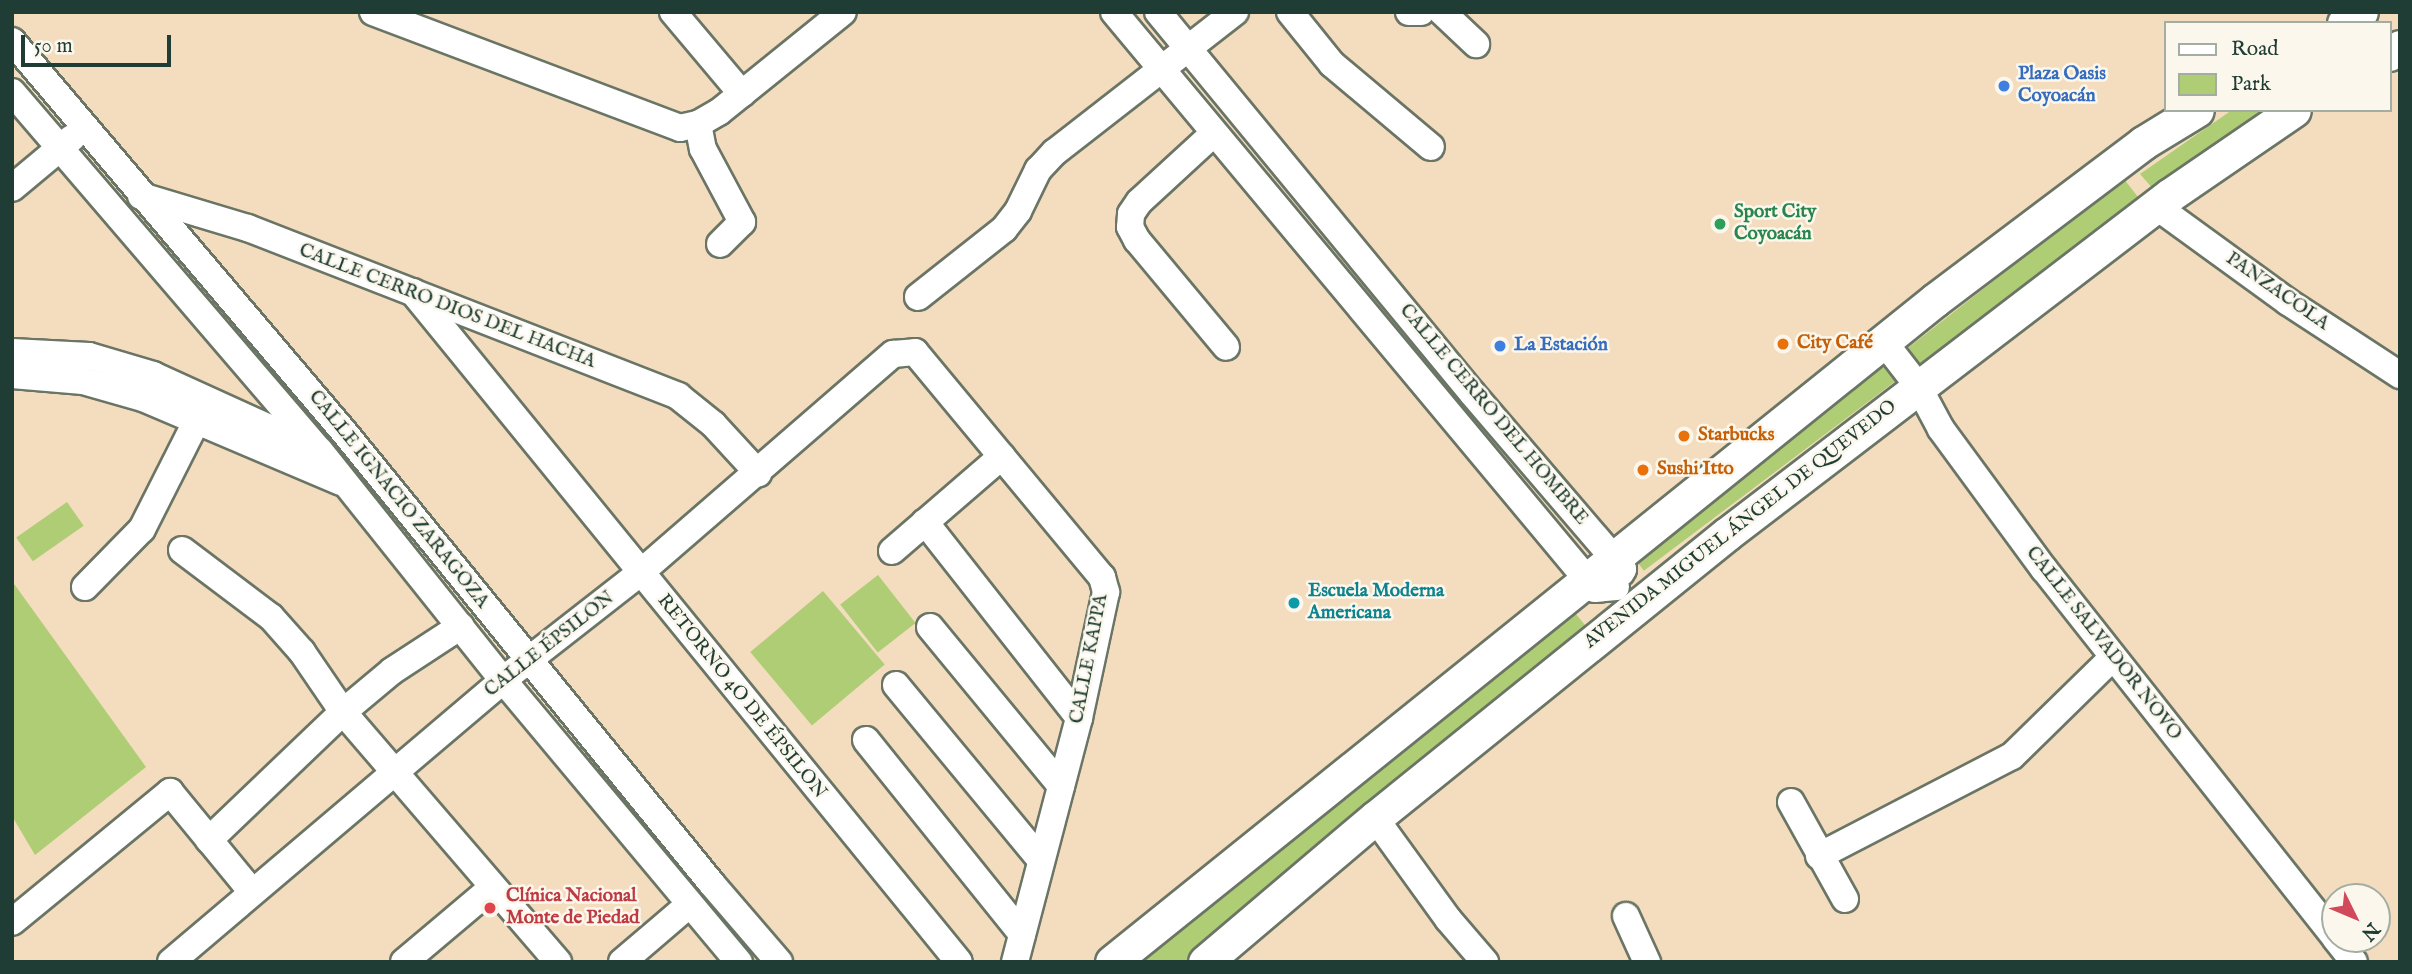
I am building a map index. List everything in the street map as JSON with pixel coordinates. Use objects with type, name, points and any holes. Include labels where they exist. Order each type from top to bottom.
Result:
[{"type":"main road","name":"AVENIDA MIGUEL ÁNGEL DE QUEVEDO","points":[[1217,958],[1375,818],[1613,584],[1884,342],[2143,143],[2194,112]]},
{"type":"main road","name":"AVENIDA MIGUEL ÁNGEL DE QUEVEDO","points":[[1112,962],[1613,584],[1918,386],[2156,206],[2291,112]]},
{"type":"street","points":[[373,12],[657,122],[680,128],[698,124],[742,94],[843,12]]},
{"type":"street","points":[[673,12],[742,94]]},
{"type":"street","name":"CALLE CERRO DEL HOMBRE","points":[[1114,12],[1325,268],[1613,584]]},
{"type":"street","name":"CALLE CERRO DEL HOMBRE","points":[[1158,12],[1472,393],[1613,584]]},
{"type":"street","points":[[919,297],[1004,229],[1018,211],[1038,170],[1055,152],[1235,12]]},
{"type":"street","points":[[1290,12],[1332,64],[1431,148]]},
{"type":"street","points":[[1409,12],[1421,12]]},
{"type":"street","points":[[1442,12],[1476,44]]},
{"type":"street","name":"CALLE IGNACIO ZARAGOZA","points":[[12,41],[344,432],[528,660],[779,962]]},
{"type":"street","name":"CALLE IGNACIO ZARAGOZA","points":[[12,92],[112,212],[320,451],[503,680],[739,962]]},
{"type":"street","points":[[698,124],[703,149],[742,222],[720,244]]},
{"type":"street","points":[[12,188],[84,128]]},
{"type":"street","points":[[1213,134],[1139,202],[1131,214],[1130,227],[1137,240],[1226,347]]},
{"type":"street","points":[[112,212],[141,196]]},
{"type":"street","name":"CALLE CERRO DIOS DEL HACHA","points":[[141,196],[248,228],[678,396],[713,424],[758,473]]},
{"type":"street","name":"PANZACOLA","points":[[2156,206],[2288,302],[2400,375]]},
{"type":"street","points":[[1325,268],[1352,246]]},
{"type":"street","name":"RETORNO 4O DE ÉPSILON","points":[[413,292],[959,962]]},
{"type":"street","name":"CALLE SALVADOR NOVO","points":[[1884,342],[1918,386],[1953,447],[2112,658],[2321,919]]},
{"type":"street","points":[[12,352],[89,356],[153,375],[202,409],[347,485],[371,467]]},
{"type":"street","name":"CALLE ÉPSILON","points":[[183,958],[252,892],[503,680],[640,573],[893,354],[915,352],[929,369]]},
{"type":"street","name":"CALLE KAPPA","points":[[929,369],[1102,577],[1106,592],[1079,719],[1015,962]]},
{"type":"street","points":[[12,374],[83,381],[143,398],[202,409],[320,451],[344,432]]},
{"type":"street","points":[[85,587],[142,529],[202,409]]},
{"type":"street","points":[[892,551],[1002,456]]},
{"type":"street","points":[[925,522],[1079,719]]},
{"type":"street","points":[[182,550],[271,617],[302,652],[343,712],[558,962]]},
{"type":"street","points":[[209,840],[343,712],[392,671],[461,626]]},
{"type":"street","points":[[930,627],[1061,786]]},
{"type":"street","points":[[1819,856],[2012,756],[2112,658]]},
{"type":"street","points":[[895,684],[1041,860]]},
{"type":"street","points":[[866,740],[1022,934]]},
{"type":"street","points":[[12,922],[170,792],[252,892]]},
{"type":"street","points":[[1791,802],[1845,899]]},
{"type":"street","points":[[1375,818],[1448,919],[1485,962]]},
{"type":"street","points":[[404,962],[493,887]]},
{"type":"street","points":[[622,962],[690,904]]},
{"type":"street","points":[[1626,916],[1647,962]]},
{"type":"green space","points":[[2229,112],[2266,112],[2154,190],[2140,174]]},
{"type":"green space","points":[[2124,179],[2139,198],[1920,369],[1905,350]]},
{"type":"green space","points":[[1890,359],[1903,376],[1644,571],[1631,554]]},
{"type":"green space","points":[[67,502],[84,526],[33,561],[16,538]]},
{"type":"green space","points":[[878,575],[916,623],[878,653],[840,605]]},
{"type":"green space","points":[[12,581],[146,767],[35,855],[12,816]]},
{"type":"green space","points":[[823,591],[885,665],[812,726],[750,652]]},
{"type":"green space","points":[[1571,608],[1589,630],[1189,962],[1136,962]]},
{"type":"place","name":"Plaza Oasis Coyoacán","points":[[2004,86]]},
{"type":"place","name":"Sport City Coyoacán","points":[[1720,224]]},
{"type":"place","name":"City Café","points":[[1783,344]]},
{"type":"place","name":"La Estación","points":[[1500,346]]},
{"type":"place","name":"Starbucks","points":[[1684,436]]},
{"type":"place","name":"Sushi Itto","points":[[1643,470]]},
{"type":"place","name":"Escuela Moderna Americana","points":[[1294,603]]},
{"type":"place","name":"Clínica Nacional Monte de Piedad","points":[[490,908]]}]
